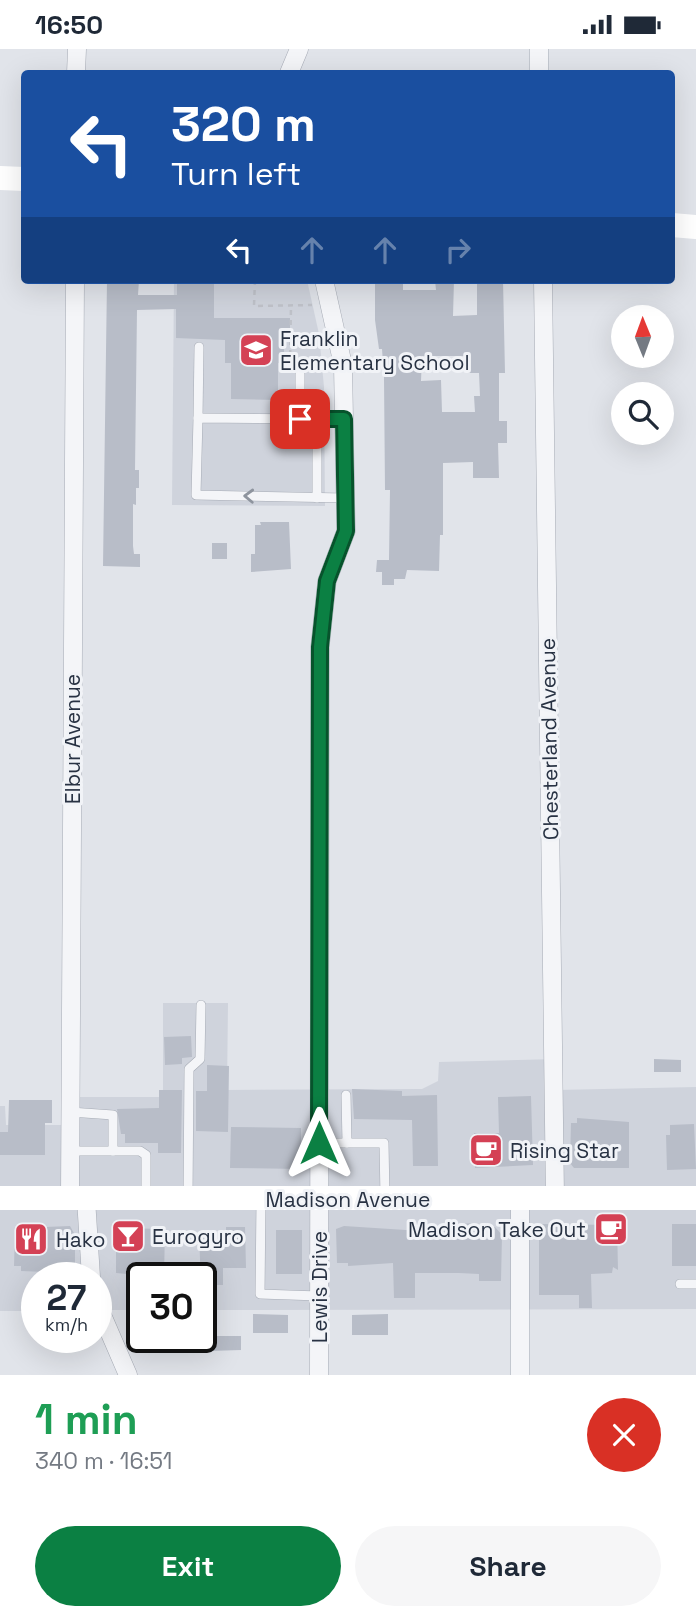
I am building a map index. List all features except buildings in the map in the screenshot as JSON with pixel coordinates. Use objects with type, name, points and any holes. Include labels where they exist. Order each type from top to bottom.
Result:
[{"type":"main road","points":[[0,178],[21,179]]},
{"type":"main road","points":[[675,225],[696,227]]},
{"type":"main road","name":"Madison Avenue","points":[[0,1198],[696,1198]]},
{"type":"street","points":[[76,70],[77,49]]},
{"type":"street","points":[[286,49],[289,70]]},
{"type":"street","points":[[289,70],[299,49]]},
{"type":"street","points":[[539,49],[539,70]]},
{"type":"street","name":"Elbur Avenue","points":[[75,284],[70,1151],[88,1262]]},
{"type":"street","name":"Lewis Drive","points":[[319,1375],[320,647],[327,581],[346,531],[343,365],[325,284]]},
{"type":"street","name":"Chesterland Avenue","points":[[543,284],[555,1198]]},
{"type":"street","points":[[520,1198],[520,1375]]},
{"type":"street","points":[[112,1338],[128,1375]]},
{"type":"lane","points":[[200,347],[196,495],[345,498]]},
{"type":"lane","points":[[300,419],[301,370]]},
{"type":"lane","points":[[198,418],[344,419]]},
{"type":"lane","points":[[317,419],[317,498]]},
{"type":"lane","points":[[187,1199],[189,1069],[200,1059],[201,1005]]},
{"type":"lane","points":[[346,1094],[347,1143]]},
{"type":"lane","points":[[71,1112],[113,1115],[113,1151]]},
{"type":"lane","points":[[319,1143],[384,1143],[385,1199]]},
{"type":"lane","points":[[70,1151],[140,1151],[146,1155],[146,1199]]},
{"type":"lane","points":[[261,1199],[260,1294],[319,1296]]},
{"type":"lane","points":[[680,1284],[696,1284]]},
{"type":"path","points":[[255,284],[254,306],[316,305]]},
{"type":"path","points":[[290,366],[291,306]]},
{"type":"path","points":[[301,370],[325,366]]},
{"type":"shaded area","points":[[174,284],[308,284],[319,334],[324,387],[325,506],[172,505]]},
{"type":"shaded area","points":[[163,1003],[228,1003],[227,1090],[422,1089],[438,1081],[439,1062],[557,1059],[557,1090],[696,1087],[696,1309],[217,1310],[217,1262],[126,1262],[126,1310],[112,1310],[112,1262],[21,1262],[21,1311],[0,1311],[0,1106],[5,1106],[6,1125],[73,1125],[74,1097],[163,1097]]},
{"type":"place","name":"Franklin Elementary School","points":[[256,350]]},
{"type":"place","name":"Rising Star","points":[[486,1150]]},
{"type":"place","name":"Madison Take Out","points":[[611,1229]]},
{"type":"place","name":"Eurogyro","points":[[128,1236]]},
{"type":"place","name":"Hako","points":[[31,1239]]},
{"type":"route","points":[[300,419],[344,419],[346,531],[327,581],[320,647],[319,1143]]}]
